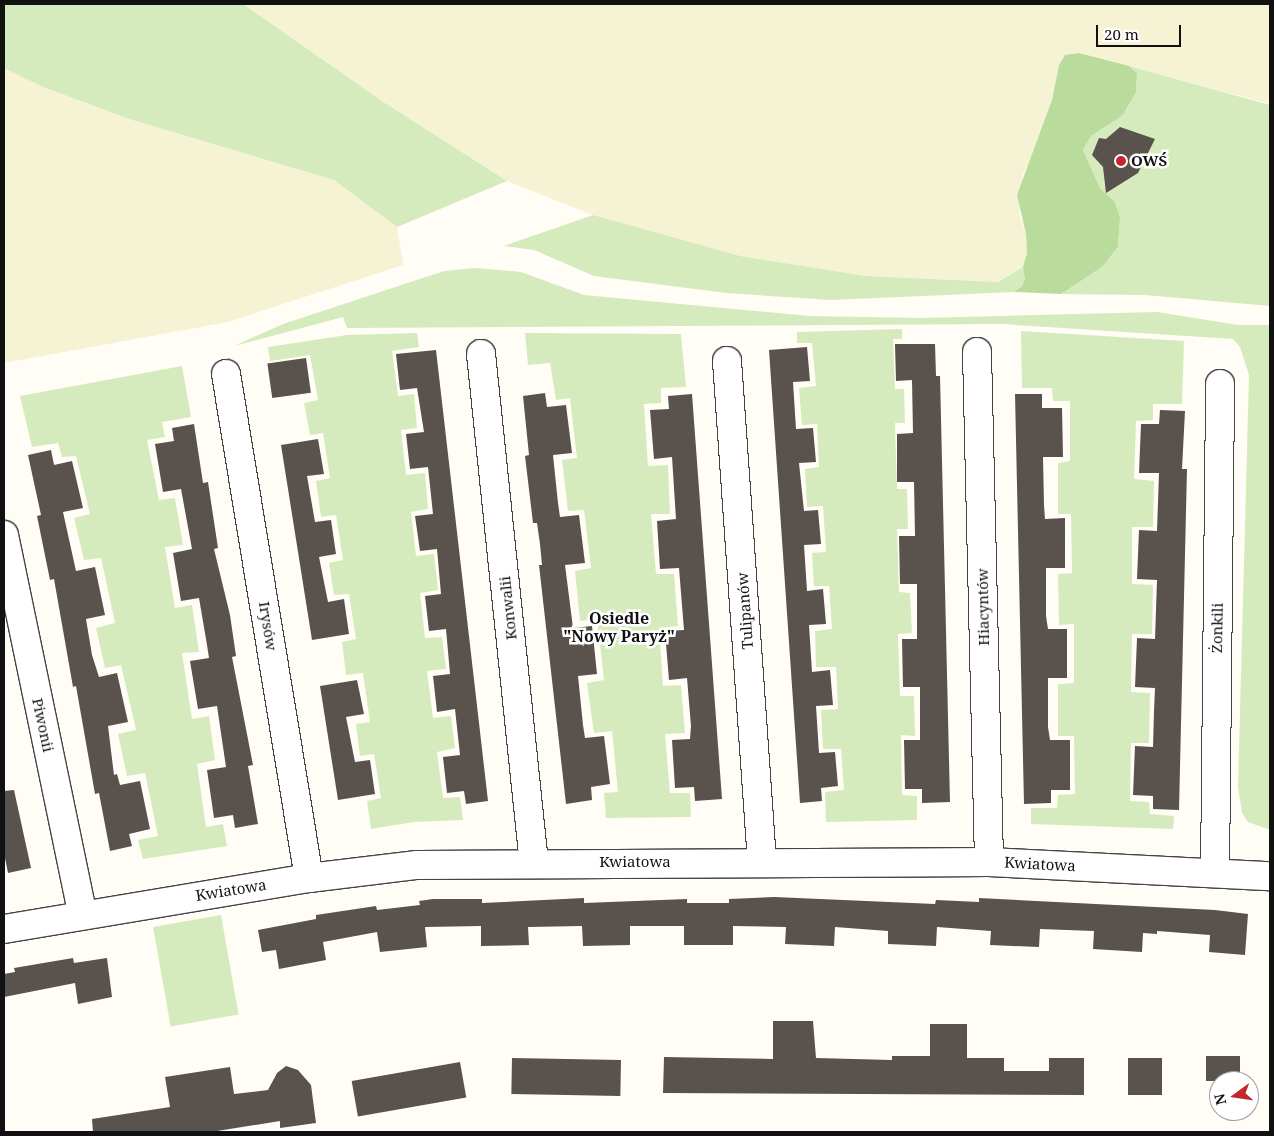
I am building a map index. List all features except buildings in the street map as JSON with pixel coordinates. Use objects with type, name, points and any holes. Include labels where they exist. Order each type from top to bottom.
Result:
[{"type":"street","name":"Hiacyntów","points":[[977,352],[989,862]]},
{"type":"street","name":"Konwalii","points":[[482,354],[534,863]]},
{"type":"street","name":"Tulipanów","points":[[727,361],[762,861]]},
{"type":"street","name":"Irysów","points":[[226,374],[309,878]]},
{"type":"street","name":"Żonkili","points":[[1214,872],[1220,384]]},
{"type":"street","name":"Piwonii","points":[[4,535],[83,915]]},
{"type":"street","name":"Kwiatowa","points":[[4,929],[309,878],[417,865],[762,861],[989,862],[1270,876]]},
{"type":"shaded area","points":[[243,4],[1270,4],[1270,104],[1079,53],[1059,65],[1052,100],[1035,151],[1023,174],[1019,214],[1026,234],[1027,253],[1023,267],[998,282],[866,276],[740,256],[692,245],[593,215],[507,181],[385,103]]},
{"type":"shaded area","points":[[4,68],[43,87],[129,119],[334,180],[397,227],[403,265],[228,322],[4,363]]},
{"type":"green space","points":[[4,4],[243,4],[385,103],[507,181],[397,227],[334,180],[129,119],[43,87],[4,68]]},
{"type":"green space","points":[[1079,53],[1129,66],[1137,73],[1136,92],[1123,115],[1091,136],[1083,150],[1100,188],[1115,202],[1120,217],[1118,247],[1102,267],[1061,294],[1014,292],[1022,286],[1025,279],[1023,267],[1027,253],[1026,234],[1017,195],[1052,100],[1059,65],[1065,55]]},
{"type":"green space","points":[[1129,66],[1270,105],[1270,306],[1145,295],[1061,294],[1102,267],[1118,247],[1120,217],[1115,202],[1100,188],[1083,150],[1091,136],[1123,115],[1129,105],[1130,97],[1136,92],[1137,73]]},
{"type":"green space","points":[[593,215],[740,256],[866,276],[998,282],[1023,267],[1025,279],[1022,286],[1014,292],[831,300],[726,293],[594,276],[534,250],[504,246]]},
{"type":"green space","points":[[475,268],[521,272],[584,295],[809,316],[921,318],[1157,312],[1238,325],[1270,325],[1270,830],[1248,822],[1242,813],[1238,787],[1249,375],[1240,347],[1233,339],[1002,324],[347,328],[343,317],[234,346],[283,324],[444,271]]},
{"type":"green space","points":[[902,329],[902,339],[893,339],[895,389],[904,389],[905,423],[895,423],[897,489],[907,489],[908,529],[897,529],[899,592],[910,593],[912,633],[898,634],[900,696],[914,696],[915,736],[901,735],[902,795],[917,796],[917,820],[826,822],[825,792],[844,790],[841,749],[823,749],[821,710],[838,709],[836,667],[816,667],[815,631],[832,629],[829,586],[814,586],[812,553],[826,552],[823,506],[807,507],[805,469],[819,467],[817,424],[802,425],[799,388],[816,386],[812,343],[797,343],[797,332]]},
{"type":"green space","points":[[1021,331],[1184,341],[1182,404],[1153,404],[1153,420],[1136,421],[1134,479],[1154,481],[1153,527],[1132,527],[1132,584],[1153,585],[1152,634],[1132,634],[1131,692],[1150,693],[1149,743],[1131,743],[1130,801],[1149,802],[1150,814],[1174,816],[1173,829],[1031,824],[1031,808],[1057,808],[1058,795],[1075,794],[1074,736],[1058,736],[1058,684],[1074,683],[1074,624],[1059,625],[1058,574],[1072,573],[1071,514],[1058,514],[1058,463],[1070,461],[1070,401],[1053,401],[1052,388],[1022,388]]},
{"type":"green space","points":[[417,333],[419,347],[392,351],[398,396],[414,394],[417,428],[401,430],[406,475],[425,473],[428,509],[411,512],[416,556],[434,554],[438,590],[420,593],[425,638],[442,637],[446,669],[427,671],[433,718],[451,716],[455,748],[437,752],[443,798],[460,797],[463,820],[414,822],[371,829],[367,801],[381,798],[374,754],[360,756],[356,724],[370,722],[363,673],[346,675],[342,642],[356,639],[349,594],[334,595],[329,563],[343,560],[336,515],[321,517],[316,481],[330,478],[323,433],[310,435],[304,403],[318,400],[310,355],[270,361],[268,347],[347,335]]},
{"type":"green space","points":[[525,333],[681,334],[686,387],[661,388],[661,403],[644,404],[648,466],[668,465],[670,514],[651,514],[656,574],[674,574],[678,626],[659,628],[663,686],[681,685],[685,733],[665,734],[670,793],[690,793],[691,817],[606,818],[604,793],[618,792],[612,731],[594,733],[587,683],[604,680],[597,619],[580,621],[575,571],[591,568],[584,510],[568,511],[562,460],[577,458],[570,398],[556,400],[550,363],[528,365]]},
{"type":"green space","points":[[182,366],[191,417],[162,422],[165,437],[147,440],[159,500],[175,498],[183,545],[165,547],[175,608],[192,605],[199,652],[182,653],[192,719],[209,716],[215,760],[197,764],[206,827],[223,824],[227,846],[143,859],[138,840],[158,836],[145,773],[127,776],[118,734],[136,730],[121,665],[105,668],[96,628],[115,623],[101,558],[84,560],[74,518],[90,514],[76,456],[62,457],[58,443],[32,447],[20,396]]},
{"type":"green space","points":[[221,915],[239,1014],[171,1026],[153,927]]},
{"type":"place","name":"OWŚ","points":[[1121,161]]},
{"type":"district","name":"Osiedle \"Nowy Paryż\"","points":[[619,627]]}]
